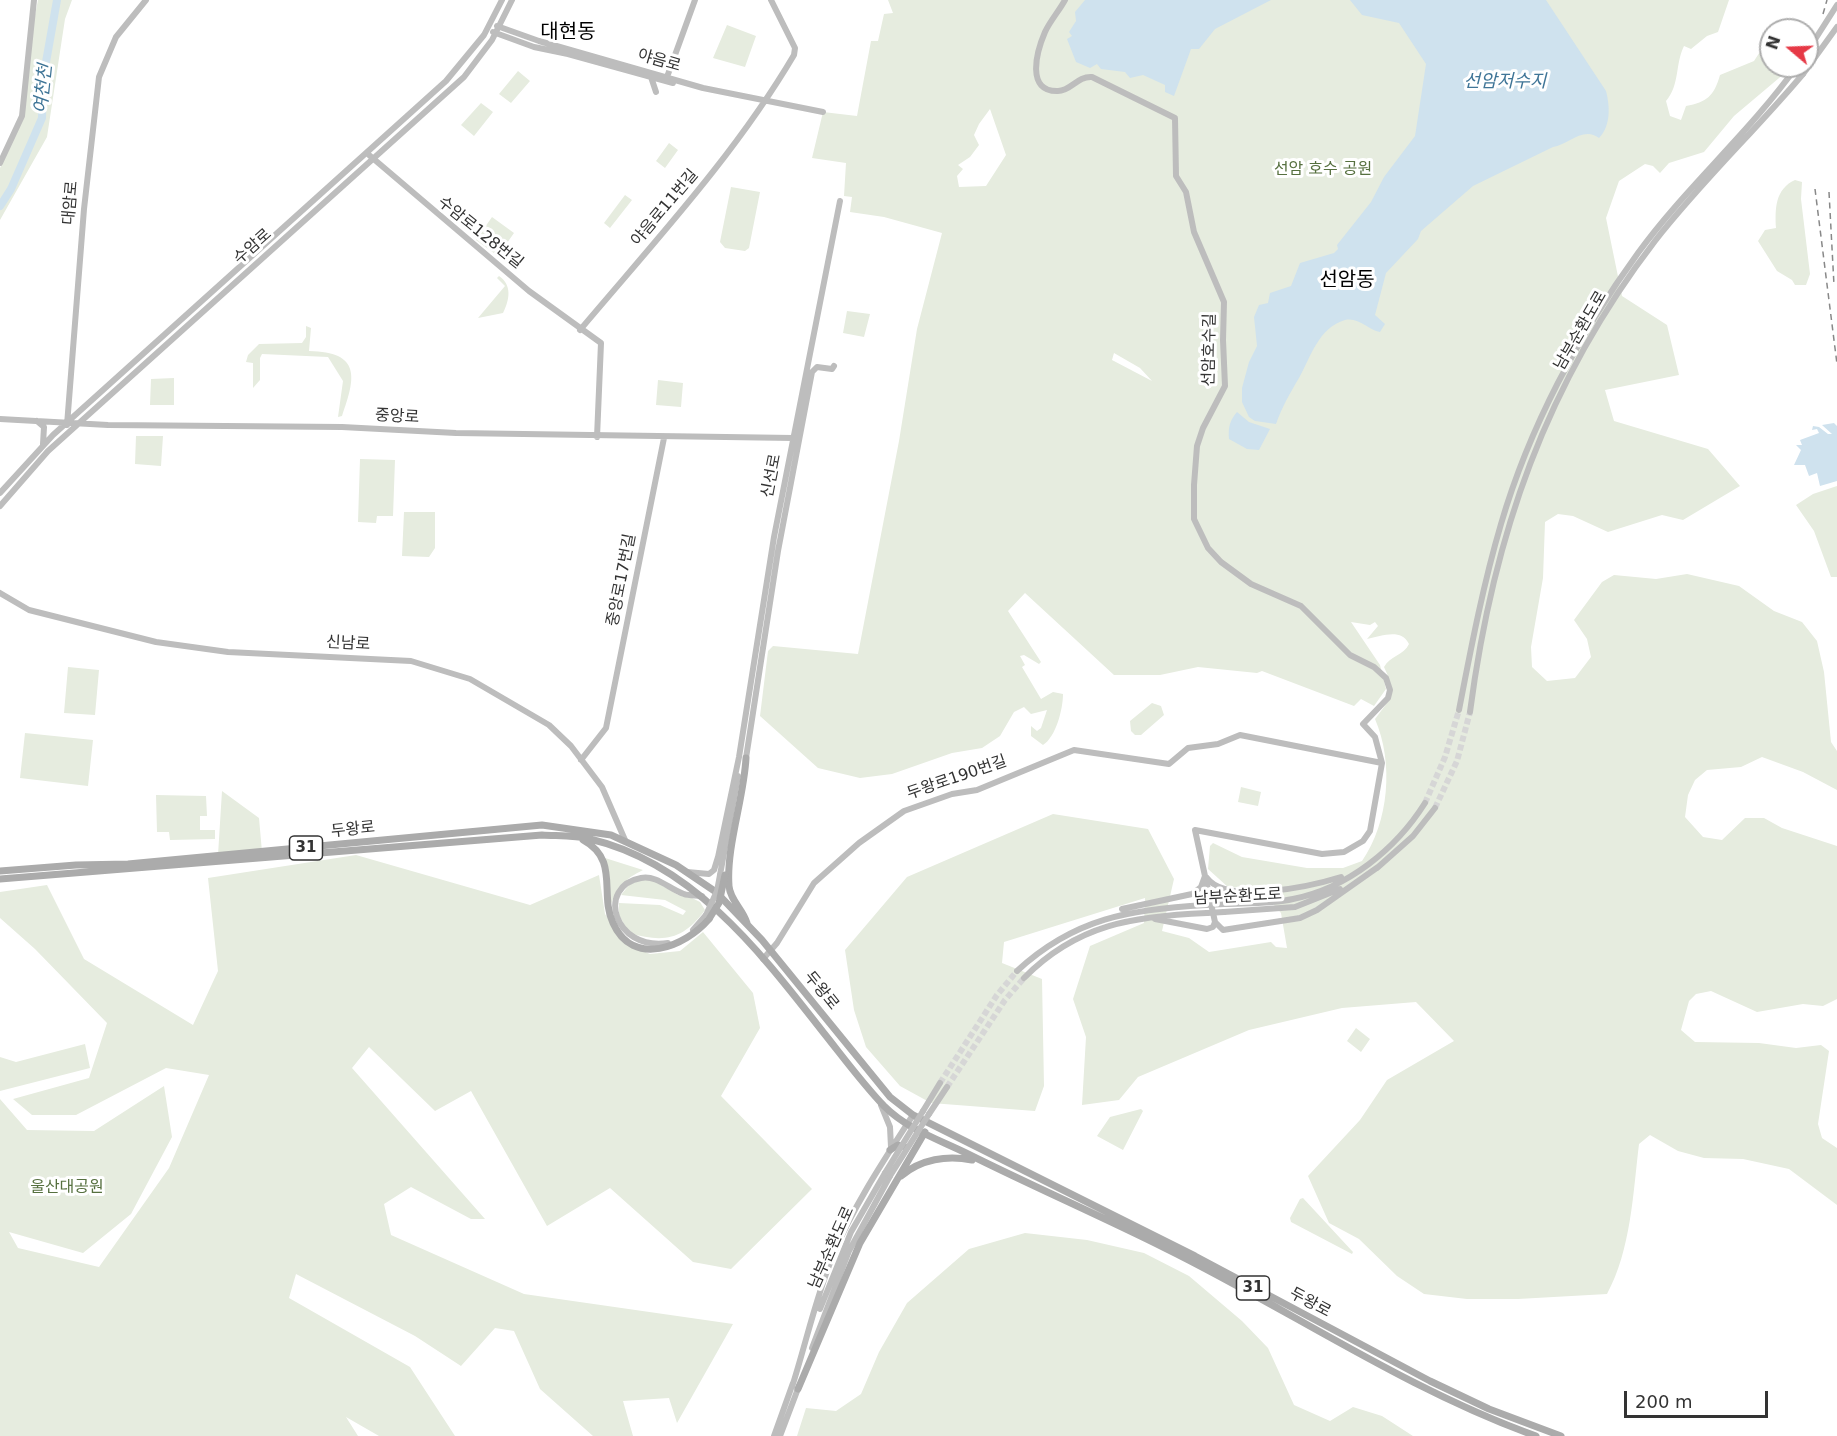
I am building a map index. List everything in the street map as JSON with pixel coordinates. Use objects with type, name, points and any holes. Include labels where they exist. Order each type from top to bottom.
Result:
[{"type":"main road","points":[[0,163],[22,116],[34,0]]},
{"type":"main road","name":"대암로","points":[[67,422],[84,209],[99,77],[116,37],[146,0]]},
{"type":"main road","name":"수암로","points":[[0,493],[67,422],[446,81],[489,26],[502,0]]},
{"type":"main road","name":"수암로","points":[[0,506],[79,423],[371,158],[464,77],[497,31],[512,0]]},
{"type":"main road","points":[[666,79],[695,0]]},
{"type":"main road","name":"야음로11번길","points":[[580,330],[712,172],[766,103],[794,55],[795,48],[771,0]]},
{"type":"main road","name":"선암호수길","points":[[1065,0],[1044,35],[1035,75],[1037,82],[1044,89],[1062,91],[1084,77],[1092,77],[1175,118],[1176,176],[1186,192],[1194,232],[1224,302],[1226,386],[1203,428],[1197,446],[1193,499],[1196,523],[1208,548],[1221,562],[1251,584],[1301,606],[1350,655],[1374,667],[1386,678],[1390,690],[1388,698],[1363,724],[1375,737],[1382,763]]},
{"type":"main road","points":[[1819,33],[1837,4]]},
{"type":"main road","name":"야음로","points":[[489,26],[534,47],[666,79],[701,91],[823,112]]},
{"type":"main road","name":"남부순환도로","points":[[1687,197],[1803,74],[1837,27]]},
{"type":"main road","name":"야음로","points":[[497,31],[666,79],[766,103]]},
{"type":"main road","name":"야음로","points":[[651,77],[656,92]]},
{"type":"main road","name":"남부순환도로","points":[[1459,710],[1496,544],[1508,503],[1529,448],[1580,342],[1610,294],[1687,197],[1787,78]]},
{"type":"main road","name":"수암로128번길","points":[[366,152],[531,293],[601,344],[597,437]]},
{"type":"main road","name":"신선로","points":[[687,872],[709,874],[714,870],[743,757],[809,359],[840,201]]},
{"type":"main road","name":"남부순환도로","points":[[1470,712],[1491,589],[1507,526],[1524,478],[1586,345],[1654,238]]},
{"type":"main road","points":[[809,359],[812,374]]},
{"type":"main road","points":[[812,374],[817,367],[832,369],[834,366]]},
{"type":"main road","name":"신선로","points":[[796,438],[812,374]]},
{"type":"main road","points":[[106,387],[105,394],[112,393]]},
{"type":"main road","name":"중앙로","points":[[0,419],[248,428],[342,427],[597,437],[796,438]]},
{"type":"main road","points":[[34,420],[44,427],[43,445]]},
{"type":"main road","points":[[60,441],[67,422]]},
{"type":"main road","name":"중앙로17번길","points":[[581,760],[606,728],[664,438]]},
{"type":"main road","name":"신남로","points":[[0,593],[29,610],[156,642],[228,652],[411,661],[470,679],[549,725],[581,760],[609,801],[625,840]]},
{"type":"main road","name":"두왕로190번길","points":[[763,959],[771,951],[814,884],[859,843],[904,811],[944,797],[977,790],[1074,750],[1169,764],[1188,748],[1218,744],[1240,735],[1382,763]]},
{"type":"main road","points":[[575,836],[592,845],[605,865],[609,887],[608,912],[614,926],[630,943],[651,949],[673,946],[699,930],[719,903],[743,757]]},
{"type":"main road","points":[[743,757],[729,887],[732,898],[744,913],[748,925]]},
{"type":"main road","points":[[1378,867],[1317,910],[1293,920],[1230,931],[1220,929],[1215,922],[1195,830],[1322,854],[1344,852],[1363,841],[1372,826],[1382,763]]},
{"type":"main road","name":"남부순환도로","points":[[1017,971],[1049,945],[1080,927],[1136,910],[1281,902],[1301,897],[1363,868],[1398,841],[1425,803]]},
{"type":"main road","name":"남부순환도로","points":[[1024,978],[1042,960],[1067,943],[1097,929],[1154,916],[1282,909],[1308,904],[1378,867],[1413,836],[1435,808]]},
{"type":"main road","name":"두왕로","points":[[0,871],[76,865],[128,864],[542,825],[587,829],[625,840],[687,872],[716,892],[771,951],[884,1089],[913,1115],[1186,1251],[1430,1382],[1490,1409],[1561,1436]]},
{"type":"main road","name":"두왕로","points":[[0,879],[215,864],[543,835],[589,838],[640,857],[702,896],[763,959],[876,1097],[907,1124],[1192,1261],[1426,1389],[1536,1436]]},
{"type":"main road","points":[[1205,875],[1221,890],[1272,890],[1303,888],[1363,868]]},
{"type":"main road","points":[[1080,927],[1130,907],[1192,894],[1201,887],[1205,875]]},
{"type":"main road","points":[[702,896],[685,895],[653,878],[631,881],[623,888],[615,903],[617,920],[628,935],[636,940],[661,945],[681,939],[708,917]]},
{"type":"main road","points":[[1128,921],[1170,920],[1178,924],[1208,929],[1215,922]]},
{"type":"main road","name":"남부순환도로","points":[[780,1436],[844,1248],[890,1177],[940,1083]]},
{"type":"main road","name":"남부순환도로","points":[[926,1113],[947,1087]]},
{"type":"main road","points":[[876,1097],[890,1127],[890,1150]]},
{"type":"main road","points":[[795,1388],[833,1256],[855,1210],[913,1115]]},
{"type":"main road","points":[[795,1388],[890,1177],[908,1161],[930,1125]]},
{"type":"main road","points":[[890,1150],[896,1146],[904,1146],[909,1154],[908,1161]]},
{"type":"main road","points":[[890,1177],[935,1159],[964,1158],[986,1163]]},
{"type":"main road","name":"남부순환도로","points":[[774,1436],[795,1388]]},
{"type":"green space","points":[[38,0],[72,0],[65,19],[47,137],[0,220],[0,168],[23,117]]},
{"type":"green space","name":"선암 호수 공원","points":[[888,0],[1729,0],[1718,32],[1707,36],[1691,49],[1684,46],[1673,88],[1666,101],[1670,116],[1681,120],[1686,106],[1709,97],[1720,75],[1754,61],[1759,53],[1759,78],[1779,78],[1734,116],[1704,152],[1669,163],[1660,173],[1653,166],[1645,164],[1619,181],[1606,218],[1622,296],[1667,325],[1679,375],[1605,390],[1614,421],[1708,449],[1740,486],[1683,520],[1662,515],[1608,532],[1573,516],[1558,514],[1545,522],[1543,578],[1531,647],[1532,667],[1547,681],[1575,678],[1591,657],[1587,639],[1574,620],[1602,582],[1614,575],[1656,579],[1687,574],[1739,586],[1774,611],[1802,622],[1817,641],[1824,672],[1831,742],[1837,751],[1837,790],[1803,772],[1762,757],[1741,767],[1707,770],[1695,780],[1688,795],[1685,817],[1703,837],[1722,840],[1745,818],[1764,818],[1782,828],[1837,846],[1837,999],[1823,1006],[1803,1004],[1757,1012],[1711,991],[1696,994],[1689,1001],[1681,1030],[1695,1042],[1759,1043],[1796,1048],[1821,1045],[1829,1051],[1818,1124],[1822,1138],[1837,1148],[1837,1205],[1789,1169],[1743,1159],[1704,1158],[1678,1151],[1650,1135],[1639,1144],[1626,1240],[1615,1277],[1607,1294],[1518,1299],[1467,1299],[1424,1294],[1397,1276],[1359,1239],[1329,1223],[1308,1176],[1360,1120],[1387,1080],[1454,1041],[1416,1002],[1342,1008],[1249,1030],[1138,1077],[1119,1100],[1082,1105],[1086,1037],[1073,999],[1090,946],[1144,923],[1145,898],[1004,942],[1002,963],[1042,979],[1044,1086],[1035,1111],[931,1103],[900,1086],[866,1047],[854,1010],[845,950],[907,877],[1053,814],[1148,829],[1174,879],[1162,931],[1189,938],[1209,952],[1271,942],[1276,947],[1287,948],[1281,913],[1274,905],[1274,884],[1229,888],[1208,869],[1210,846],[1213,843],[1242,857],[1307,868],[1343,868],[1362,861],[1378,829],[1386,792],[1385,754],[1375,719],[1390,699],[1388,676],[1384,667],[1409,644],[1406,639],[1396,635],[1367,639],[1378,626],[1375,622],[1370,625],[1351,622],[1380,665],[1386,689],[1374,706],[1361,699],[1354,706],[1262,671],[1257,673],[1198,667],[1160,675],[1114,675],[1025,593],[1008,611],[1041,662],[1039,664],[1024,655],[1020,656],[1025,665],[1022,667],[1041,699],[1053,692],[1063,694],[1058,722],[1052,736],[1043,745],[1031,736],[1031,726],[1037,731],[1041,728],[1047,710],[1031,714],[1024,707],[1014,712],[1000,736],[982,748],[952,753],[892,774],[860,778],[818,768],[760,716],[768,651],[773,646],[858,654],[899,441],[917,329],[942,233],[884,217],[850,212],[852,197],[844,196],[846,163],[812,158],[823,112],[857,116],[871,41],[878,41],[884,14],[893,13]],"holes":[[[990,109],[1006,155],[986,186],[959,187],[957,176],[963,169],[958,165],[970,157],[979,145],[974,135]],[[1114,353],[1140,368],[1152,381],[1112,360]]]},
{"type":"green space","points":[[727,25],[756,36],[745,67],[713,58]]},
{"type":"green space","points":[[518,71],[530,81],[511,103],[499,94]]},
{"type":"green space","points":[[481,103],[493,112],[474,136],[461,125]]},
{"type":"green space","points":[[669,143],[678,150],[665,168],[656,161]]},
{"type":"green space","points":[[1795,180],[1802,182],[1801,199],[1810,274],[1806,285],[1795,285],[1792,280],[1777,271],[1758,241],[1765,230],[1776,228],[1776,207],[1780,194],[1788,184]]},
{"type":"green space","points":[[731,187],[760,192],[749,248],[745,251],[725,248],[720,242]]},
{"type":"green space","points":[[625,195],[632,200],[610,228],[604,223]]},
{"type":"green space","points":[[492,217],[514,233],[498,256],[476,240]]},
{"type":"green space","points":[[499,276],[506,284],[509,293],[503,313],[478,318],[505,286],[497,278]]},
{"type":"green space","points":[[847,311],[870,314],[864,337],[843,333]]},
{"type":"green space","points":[[306,326],[311,328],[309,351],[326,352],[338,356],[346,362],[350,369],[350,390],[342,416],[338,417],[343,381],[328,357],[262,354],[260,380],[253,388],[253,363],[246,362],[248,355],[259,344],[302,343],[306,337]]},
{"type":"green space","points":[[174,378],[174,405],[150,405],[151,379]]},
{"type":"green space","points":[[658,380],[683,383],[681,407],[656,405]]},
{"type":"green space","points":[[136,436],[163,436],[161,466],[135,464]]},
{"type":"green space","points":[[360,459],[395,460],[393,516],[377,516],[376,523],[358,522]]},
{"type":"green space","points":[[1837,486],[1837,577],[1831,577],[1814,531],[1796,505],[1813,494]]},
{"type":"green space","points":[[404,512],[435,512],[435,548],[429,557],[402,556]]},
{"type":"green space","points":[[68,667],[99,670],[95,715],[64,713]]},
{"type":"green space","points":[[1152,703],[1161,706],[1164,715],[1141,735],[1135,735],[1131,731],[1130,721]]},
{"type":"green space","points":[[25,733],[93,740],[88,786],[20,778]]},
{"type":"green space","points":[[1241,787],[1261,792],[1258,806],[1238,802]]},
{"type":"green space","points":[[222,791],[259,818],[262,852],[218,855]]},
{"type":"green space","points":[[156,795],[206,796],[207,816],[200,816],[200,830],[215,830],[215,839],[170,840],[169,832],[157,832]]},
{"type":"green space","name":"울산대공원","points":[[356,855],[530,905],[599,875],[605,914],[626,944],[650,954],[680,951],[703,932],[753,993],[760,1028],[721,1096],[812,1189],[731,1269],[693,1262],[610,1188],[547,1226],[471,1091],[435,1111],[369,1047],[352,1068],[485,1219],[471,1219],[411,1187],[384,1204],[391,1235],[524,1294],[733,1324],[677,1423],[669,1398],[623,1401],[633,1436],[593,1436],[540,1389],[514,1331],[495,1328],[461,1366],[415,1336],[296,1274],[289,1298],[410,1367],[455,1436],[379,1436],[346,1417],[358,1436],[0,1436],[0,1099],[27,1130],[94,1131],[164,1086],[172,1137],[131,1214],[83,1253],[9,1232],[18,1248],[99,1267],[169,1168],[209,1075],[166,1068],[76,1115],[32,1115],[13,1099],[89,1078],[107,1023],[35,949],[0,918],[0,892],[47,885],[84,959],[193,1025],[218,971],[208,878]]},
{"type":"green space","points":[[605,858],[643,870],[623,884],[616,892],[611,904]]},
{"type":"green space","points":[[640,880],[653,880],[678,895],[690,897],[700,902],[705,910],[689,928],[672,936],[653,938],[629,933],[619,915],[619,903],[660,905],[683,915],[686,911],[665,900],[621,895],[629,885]]},
{"type":"green space","points":[[1356,1028],[1370,1039],[1361,1052],[1347,1041]]},
{"type":"green space","points":[[85,1044],[90,1068],[0,1091],[0,1057],[16,1062]]},
{"type":"green space","points":[[1141,1109],[1143,1111],[1123,1150],[1097,1136],[1110,1117]]},
{"type":"green space","points":[[1303,1198],[1353,1252],[1352,1254],[1291,1222],[1290,1218],[1300,1199]]},
{"type":"green space","points":[[1025,1233],[1087,1240],[1144,1253],[1189,1276],[1242,1321],[1268,1348],[1294,1405],[1330,1421],[1353,1407],[1382,1416],[1413,1436],[797,1436],[806,1408],[836,1411],[861,1394],[879,1352],[907,1303],[969,1249]]},
{"type":"water","points":[[1085,0],[1271,0],[1215,29],[1199,49],[1191,49],[1174,96],[1165,92],[1165,85],[1143,75],[1130,78],[1125,72],[1101,69],[1097,64],[1090,68],[1076,62],[1067,39],[1072,36],[1069,32],[1076,21],[1075,12]]},
{"type":"water","name":"선암저수지","points":[[1350,0],[1546,0],[1606,91],[1609,109],[1608,122],[1599,138],[1587,134],[1581,135],[1473,186],[1421,231],[1418,239],[1386,273],[1375,315],[1385,324],[1380,332],[1355,320],[1345,320],[1328,329],[1316,344],[1276,424],[1255,421],[1249,417],[1242,402],[1242,388],[1249,362],[1257,346],[1254,317],[1259,305],[1268,303],[1270,293],[1291,286],[1300,263],[1334,253],[1338,249],[1337,245],[1371,202],[1384,177],[1415,136],[1426,64],[1399,23],[1362,15]]},
{"type":"water","points":[[1237,412],[1249,422],[1270,429],[1259,450],[1247,449],[1229,439],[1230,424]]},
{"type":"water","points":[[1834,423],[1837,426],[1837,481],[1820,486],[1817,473],[1809,476],[1805,465],[1794,465],[1801,450],[1796,445],[1802,445],[1800,440],[1819,433],[1817,429],[1812,430],[1813,426],[1832,434],[1822,425]]},
{"type":"waterway","name":"여천천","points":[[0,206],[11,189],[42,118],[43,79],[57,0]]},
{"type":"tunnel","points":[[1425,803],[1445,757],[1459,710]]},
{"type":"tunnel","points":[[1435,808],[1457,761],[1470,712]]},
{"type":"tunnel","points":[[940,1083],[997,995],[1017,971]]},
{"type":"tunnel","points":[[947,1087],[1005,1000],[1024,978]]},
{"type":"railway","points":[[1823,14],[1827,0]]},
{"type":"railway","points":[[1815,189],[1837,364]]},
{"type":"railway","points":[[1829,192],[1834,285]]},
{"type":"district","name":"대현동","points":[[568,33]]},
{"type":"district","name":"선암동","points":[[1347,281]]}]
